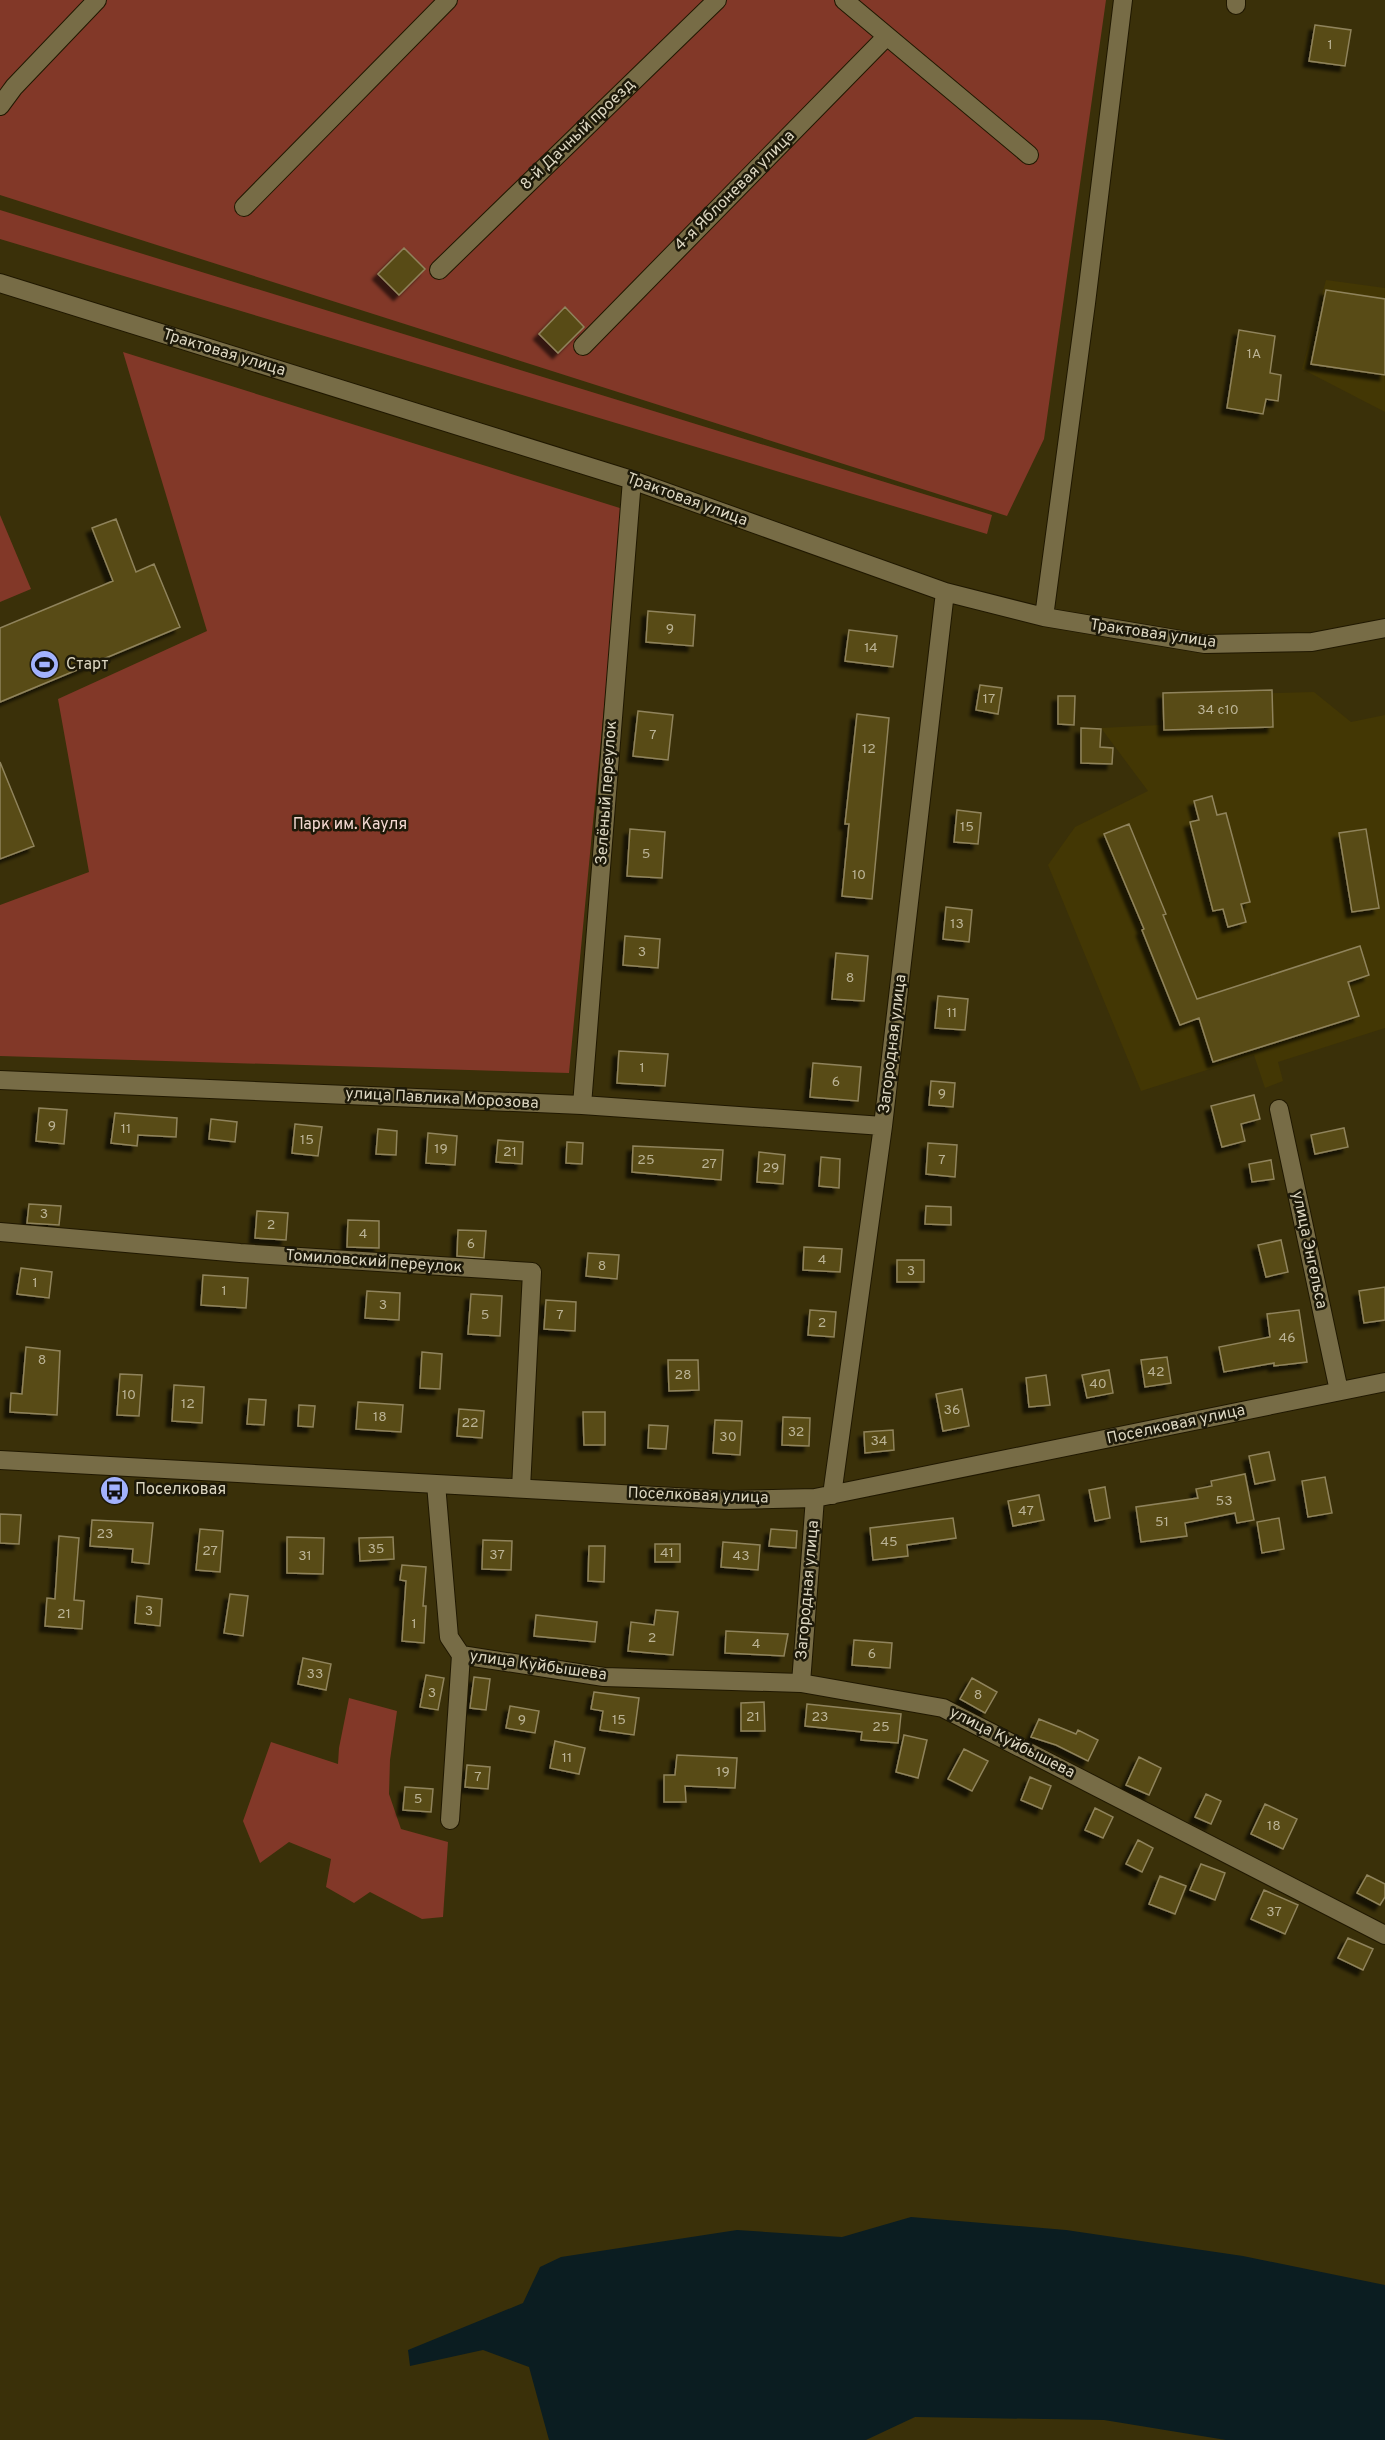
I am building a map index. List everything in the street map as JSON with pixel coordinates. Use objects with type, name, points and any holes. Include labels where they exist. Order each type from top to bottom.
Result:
[{"type":"street","points":[[0,106],[14,87],[97,0]]},
{"type":"street","points":[[244,207],[448,0]]},
{"type":"street","name":"8-й Дачный проезд","points":[[439,270],[717,0]]},
{"type":"street","points":[[844,0],[1029,155]]},
{"type":"street","points":[[1044,617],[1086,303],[1122,0]]},
{"type":"street","name":"4-я Яблоневая улица","points":[[583,346],[887,36]]},
{"type":"street","name":"Трактовая улица","points":[[1,284],[632,480],[945,592],[1044,617],[1205,644],[1312,642],[1385,628]]},
{"type":"street","name":"Зелёный переулок","points":[[582,1106],[632,480]]},
{"type":"street","name":"Загородная улица","points":[[801,1683],[824,1496],[883,1126],[945,592]]},
{"type":"street","name":"улица Павлика Морозова","points":[[0,1080],[582,1106],[883,1126]]},
{"type":"street","name":"улица Энгельса","points":[[1279,1109],[1339,1391]]},
{"type":"street","name":"Томиловский переулок","points":[[0,1232],[252,1254],[532,1272],[521,1488]]},
{"type":"street","name":"Поселковая улица","points":[[0,1460],[729,1500],[824,1496],[1385,1382]]},
{"type":"street","points":[[436,1484],[449,1637],[461,1655],[450,1820]]},
{"type":"street","name":"улица Куйбышева","points":[[461,1655],[604,1677],[801,1683],[943,1708],[1385,1935]]},
{"type":"shaded area","points":[[1326,280],[1385,288],[1385,412],[1302,369]]},
{"type":"shaded area","points":[[1314,692],[1351,722],[1385,715],[1385,1028],[1278,1062],[1283,1081],[1265,1088],[1254,1055],[1141,1091],[1048,865],[1075,827],[1148,791],[1101,728],[1161,725],[1161,696]]},
{"type":"shaded area","points":[[911,2217],[1066,2230],[1243,2256],[1385,2285],[1385,2440],[1226,2440],[1104,2420],[915,2417],[866,2440],[549,2440],[529,2367],[483,2350],[410,2366],[408,2350],[523,2303],[540,2267],[561,2257],[737,2230],[842,2237]]},
{"type":"green space","points":[[0,0],[1106,0],[1044,439],[1007,516],[0,195]]},
{"type":"green space","points":[[0,210],[992,515],[987,534],[0,239]]},
{"type":"green space","name":"Парк им. Кауля","points":[[123,352],[623,509],[569,1073],[0,1056],[0,905],[89,872],[58,699],[207,631]]},
{"type":"green space","points":[[0,515],[31,589],[0,602]]},
{"type":"green space","points":[[349,1698],[397,1711],[390,1760],[389,1794],[401,1829],[448,1842],[443,1917],[422,1919],[370,1892],[354,1903],[326,1887],[331,1859],[289,1842],[260,1863],[243,1821],[271,1742],[338,1764]]},
{"type":"building","points":[[1315,25],[1351,30],[1345,66],[1309,61]]},
{"type":"building","points":[[404,248],[425,269],[399,295],[378,274]]},
{"type":"building","points":[[1326,290],[1385,299],[1385,375],[1311,364]]},
{"type":"building","points":[[565,307],[584,327],[558,353],[539,334]]},
{"type":"building","points":[[1239,330],[1275,336],[1270,373],[1281,375],[1278,401],[1266,399],[1263,414],[1227,408]]},
{"type":"building","name":"Старт","points":[[116,519],[136,572],[154,564],[180,627],[0,702],[0,628],[113,581],[92,528]]},
{"type":"building","points":[[648,611],[695,615],[693,646],[646,642]]},
{"type":"building","points":[[849,630],[897,636],[893,667],[845,661]]},
{"type":"building","points":[[980,685],[1002,688],[998,714],[976,710]]},
{"type":"building","points":[[1272,690],[1273,727],[1164,730],[1163,693]]},
{"type":"building","points":[[1058,696],[1075,696],[1074,725],[1058,724]]},
{"type":"building","points":[[638,711],[673,715],[668,760],[633,756]]},
{"type":"building","points":[[857,714],[889,718],[872,899],[842,896],[849,824],[845,824]]},
{"type":"building","points":[[1081,728],[1101,729],[1100,747],[1113,748],[1112,764],[1081,763]]},
{"type":"building","points":[[0,762],[34,846],[0,859]]},
{"type":"building","points":[[1212,796],[1217,815],[1226,813],[1250,902],[1241,904],[1246,922],[1228,927],[1223,909],[1213,911],[1190,822],[1199,820],[1194,801]]},
{"type":"building","points":[[957,810],[981,813],[978,844],[954,842]]},
{"type":"building","points":[[1129,824],[1166,914],[1163,915],[1197,999],[1360,946],[1369,975],[1348,982],[1359,1016],[1213,1062],[1199,1018],[1180,1025],[1142,930],[1144,929],[1104,834]]},
{"type":"building","points":[[630,829],[665,832],[662,878],[627,876]]},
{"type":"building","points":[[1366,829],[1379,908],[1352,912],[1339,833]]},
{"type":"building","points":[[946,907],[972,910],[969,942],[943,939]]},
{"type":"building","points":[[625,936],[660,939],[658,968],[623,965]]},
{"type":"building","points":[[836,953],[868,956],[864,1001],[832,999]]},
{"type":"building","points":[[938,996],[968,999],[965,1030],[935,1028]]},
{"type":"building","points":[[619,1051],[668,1054],[665,1086],[617,1083]]},
{"type":"building","points":[[813,1063],[861,1067],[858,1101],[810,1097]]},
{"type":"building","points":[[931,1081],[955,1083],[953,1107],[929,1105]]},
{"type":"building","points":[[1254,1095],[1260,1119],[1241,1124],[1245,1141],[1222,1147],[1211,1106]]},
{"type":"building","points":[[39,1108],[67,1110],[64,1144],[36,1141]]},
{"type":"building","points":[[115,1113],[177,1118],[176,1137],[138,1135],[137,1146],[111,1143]]},
{"type":"building","points":[[211,1119],[237,1122],[235,1142],[209,1139]]},
{"type":"building","points":[[295,1124],[322,1127],[318,1156],[292,1153]]},
{"type":"building","points":[[1344,1128],[1348,1147],[1315,1154],[1311,1135]]},
{"type":"building","points":[[378,1129],[397,1131],[396,1155],[376,1154]]},
{"type":"building","points":[[428,1133],[457,1136],[455,1165],[426,1163]]},
{"type":"building","points":[[498,1140],[523,1142],[522,1164],[496,1162]]},
{"type":"building","points":[[567,1142],[583,1143],[582,1164],[566,1163]]},
{"type":"building","points":[[928,1143],[957,1145],[955,1177],[926,1174]]},
{"type":"building","points":[[633,1146],[723,1150],[721,1180],[632,1172]]},
{"type":"building","points":[[759,1152],[785,1155],[783,1184],[757,1182]]},
{"type":"building","points":[[821,1157],[840,1159],[839,1188],[819,1186]]},
{"type":"building","points":[[1271,1160],[1274,1179],[1252,1182],[1249,1164]]},
{"type":"building","points":[[29,1204],[61,1206],[59,1225],[27,1223]]},
{"type":"building","points":[[926,1206],[951,1207],[951,1225],[925,1224]]},
{"type":"building","points":[[257,1211],[288,1213],[286,1240],[255,1238]]},
{"type":"building","points":[[348,1220],[379,1221],[379,1248],[347,1247]]},
{"type":"building","points":[[458,1230],[486,1231],[484,1258],[457,1256]]},
{"type":"building","points":[[1281,1240],[1288,1272],[1266,1277],[1258,1245]]},
{"type":"building","points":[[804,1247],[842,1249],[840,1272],[803,1270]]},
{"type":"building","points":[[588,1253],[619,1255],[617,1279],[586,1276]]},
{"type":"building","points":[[897,1260],[924,1260],[924,1282],[897,1282]]},
{"type":"building","points":[[21,1268],[52,1272],[49,1298],[17,1294]]},
{"type":"building","points":[[203,1275],[248,1278],[246,1308],[201,1305]]},
{"type":"building","points":[[1385,1287],[1385,1320],[1364,1323],[1359,1291]]},
{"type":"building","points":[[367,1291],[400,1293],[399,1320],[365,1318]]},
{"type":"building","points":[[471,1294],[502,1296],[500,1336],[468,1334]]},
{"type":"building","points":[[546,1300],[576,1302],[575,1331],[544,1329]]},
{"type":"building","points":[[810,1310],[836,1312],[834,1337],[808,1335]]},
{"type":"building","points":[[1299,1310],[1307,1362],[1274,1366],[1274,1363],[1224,1372],[1219,1347],[1270,1337],[1267,1314]]},
{"type":"building","points":[[26,1347],[60,1351],[57,1415],[10,1412],[11,1393],[22,1394]]},
{"type":"building","points":[[422,1352],[442,1354],[440,1389],[420,1388]]},
{"type":"building","points":[[1167,1357],[1171,1383],[1145,1387],[1141,1360]]},
{"type":"building","points":[[668,1360],[698,1360],[699,1390],[669,1391]]},
{"type":"building","points":[[1109,1370],[1113,1393],[1087,1398],[1082,1375]]},
{"type":"building","points":[[120,1374],[142,1375],[139,1416],[117,1415]]},
{"type":"building","points":[[1046,1375],[1050,1405],[1029,1407],[1026,1378]]},
{"type":"building","points":[[174,1385],[204,1387],[202,1423],[172,1421]]},
{"type":"building","points":[[962,1389],[969,1426],[943,1431],[936,1394]]},
{"type":"building","points":[[249,1399],[266,1400],[264,1425],[247,1424]]},
{"type":"building","points":[[358,1402],[403,1405],[401,1432],[356,1429]]},
{"type":"building","points":[[299,1405],[315,1406],[313,1427],[298,1426]]},
{"type":"building","points":[[459,1409],[484,1411],[482,1438],[457,1436]]},
{"type":"building","points":[[583,1412],[605,1412],[605,1445],[584,1445]]},
{"type":"building","points":[[783,1417],[810,1418],[809,1446],[782,1445]]},
{"type":"building","points":[[715,1420],[742,1421],[740,1455],[713,1453]]},
{"type":"building","points":[[649,1425],[668,1426],[666,1449],[648,1448]]},
{"type":"building","points":[[893,1430],[894,1450],[865,1453],[864,1432]]},
{"type":"building","points":[[1269,1452],[1275,1480],[1255,1484],[1249,1456]]},
{"type":"building","points":[[1245,1474],[1254,1520],[1237,1523],[1235,1513],[1185,1523],[1187,1536],[1141,1542],[1136,1507],[1198,1498],[1196,1489],[1212,1486],[1211,1481]]},
{"type":"building","points":[[1325,1477],[1332,1513],[1308,1517],[1302,1481]]},
{"type":"building","points":[[1105,1487],[1110,1518],[1095,1521],[1089,1490]]},
{"type":"building","points":[[1039,1495],[1044,1520],[1013,1526],[1008,1501]]},
{"type":"building","points":[[0,1514],[21,1515],[19,1544],[0,1543]]},
{"type":"building","points":[[953,1518],[956,1538],[907,1545],[908,1556],[873,1560],[870,1528]]},
{"type":"building","points":[[1279,1518],[1284,1549],[1262,1553],[1257,1522]]},
{"type":"building","points":[[92,1520],[153,1523],[149,1564],[132,1562],[133,1549],[90,1546]]},
{"type":"building","points":[[200,1529],[223,1531],[220,1572],[196,1570]]},
{"type":"building","points":[[771,1529],[797,1531],[796,1548],[769,1546]]},
{"type":"building","points":[[59,1536],[79,1538],[74,1600],[84,1601],[82,1629],[45,1626],[47,1598],[55,1599]]},
{"type":"building","points":[[287,1537],[324,1538],[323,1574],[287,1573]]},
{"type":"building","points":[[393,1537],[394,1559],[360,1561],[359,1538]]},
{"type":"building","points":[[483,1540],[512,1541],[511,1570],[482,1569]]},
{"type":"building","points":[[723,1542],[760,1545],[758,1570],[721,1567]]},
{"type":"building","points":[[655,1544],[680,1544],[680,1562],[655,1562]]},
{"type":"building","points":[[589,1546],[605,1546],[604,1582],[588,1581]]},
{"type":"building","points":[[402,1565],[426,1567],[423,1606],[426,1606],[424,1643],[402,1641],[406,1581],[400,1580]]},
{"type":"building","points":[[230,1594],[248,1596],[243,1636],[224,1633]]},
{"type":"building","points":[[137,1596],[162,1599],[160,1626],[135,1623]]},
{"type":"building","points":[[656,1610],[678,1612],[673,1655],[628,1651],[631,1622],[654,1625]]},
{"type":"building","points":[[536,1615],[597,1622],[595,1642],[534,1636]]},
{"type":"building","points":[[726,1631],[788,1634],[784,1656],[725,1653]]},
{"type":"building","points":[[854,1640],[892,1643],[890,1668],[852,1665]]},
{"type":"building","points":[[303,1658],[331,1664],[326,1690],[298,1684]]},
{"type":"building","points":[[426,1675],[444,1678],[438,1710],[420,1707]]},
{"type":"building","points":[[474,1677],[490,1679],[486,1710],[470,1708]]},
{"type":"building","points":[[972,1678],[997,1692],[985,1713],[960,1699]]},
{"type":"building","points":[[594,1692],[639,1698],[634,1735],[600,1730],[603,1711],[591,1709]]},
{"type":"building","points":[[764,1702],[765,1731],[741,1731],[741,1703]]},
{"type":"building","points":[[807,1704],[901,1714],[898,1743],[861,1740],[862,1732],[805,1726]]},
{"type":"building","points":[[510,1706],[539,1711],[535,1733],[506,1728]]},
{"type":"building","points":[[1039,1719],[1076,1734],[1078,1730],[1098,1740],[1088,1761],[1056,1745],[1031,1737]]},
{"type":"building","points":[[904,1735],[927,1740],[918,1778],[896,1772]]},
{"type":"building","points":[[555,1741],[585,1748],[579,1774],[550,1768]]},
{"type":"building","points":[[964,1749],[988,1761],[972,1791],[948,1779]]},
{"type":"building","points":[[677,1755],[737,1758],[735,1788],[685,1786],[686,1802],[664,1802],[664,1775],[675,1775]]},
{"type":"building","points":[[1139,1757],[1161,1768],[1149,1795],[1126,1785]]},
{"type":"building","points":[[467,1765],[490,1767],[488,1789],[465,1787]]},
{"type":"building","points":[[1030,1777],[1051,1786],[1042,1809],[1021,1800]]},
{"type":"building","points":[[405,1787],[433,1789],[431,1812],[403,1810]]},
{"type":"building","points":[[1206,1794],[1221,1801],[1211,1824],[1195,1817]]},
{"type":"building","points":[[1265,1804],[1297,1819],[1283,1849],[1251,1834]]},
{"type":"building","points":[[1095,1808],[1113,1817],[1103,1838],[1085,1830]]},
{"type":"building","points":[[1138,1840],[1153,1848],[1142,1872],[1126,1864]]},
{"type":"building","points":[[1201,1864],[1225,1873],[1215,1900],[1190,1890]]},
{"type":"building","points":[[1367,1875],[1385,1884],[1385,1897],[1380,1905],[1357,1893]]},
{"type":"building","points":[[1160,1876],[1186,1886],[1175,1914],[1149,1904]]},
{"type":"building","points":[[1264,1890],[1298,1905],[1285,1934],[1251,1919]]},
{"type":"building","points":[[1348,1938],[1373,1949],[1363,1970],[1338,1958]]},
{"type":"place","name":"Старт","points":[[45,665]]},
{"type":"place","name":"Поселковая","points":[[114,1490]]}]
